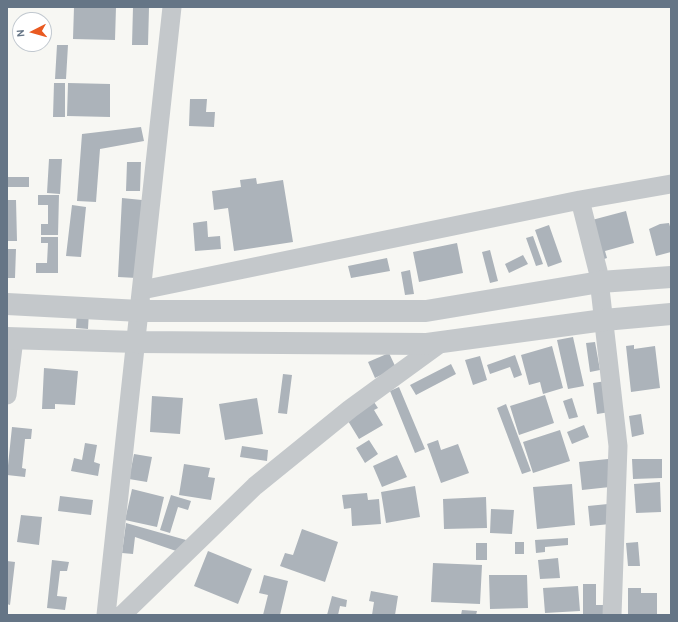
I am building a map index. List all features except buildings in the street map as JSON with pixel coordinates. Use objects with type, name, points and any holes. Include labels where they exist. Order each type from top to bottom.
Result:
[{"type":"street","points":[[106,615],[172,7]]},
{"type":"street","points":[[142,290],[580,200],[671,184]]},
{"type":"street","points":[[580,200],[600,282],[618,446],[612,615]]},
{"type":"street","points":[[7,304],[140,311],[426,311],[600,282],[671,277]]},
{"type":"street","points":[[7,395],[10,339],[136,342],[427,344],[604,320],[671,314]]},
{"type":"street","points":[[122,615],[255,486],[350,409],[442,342]]}]
